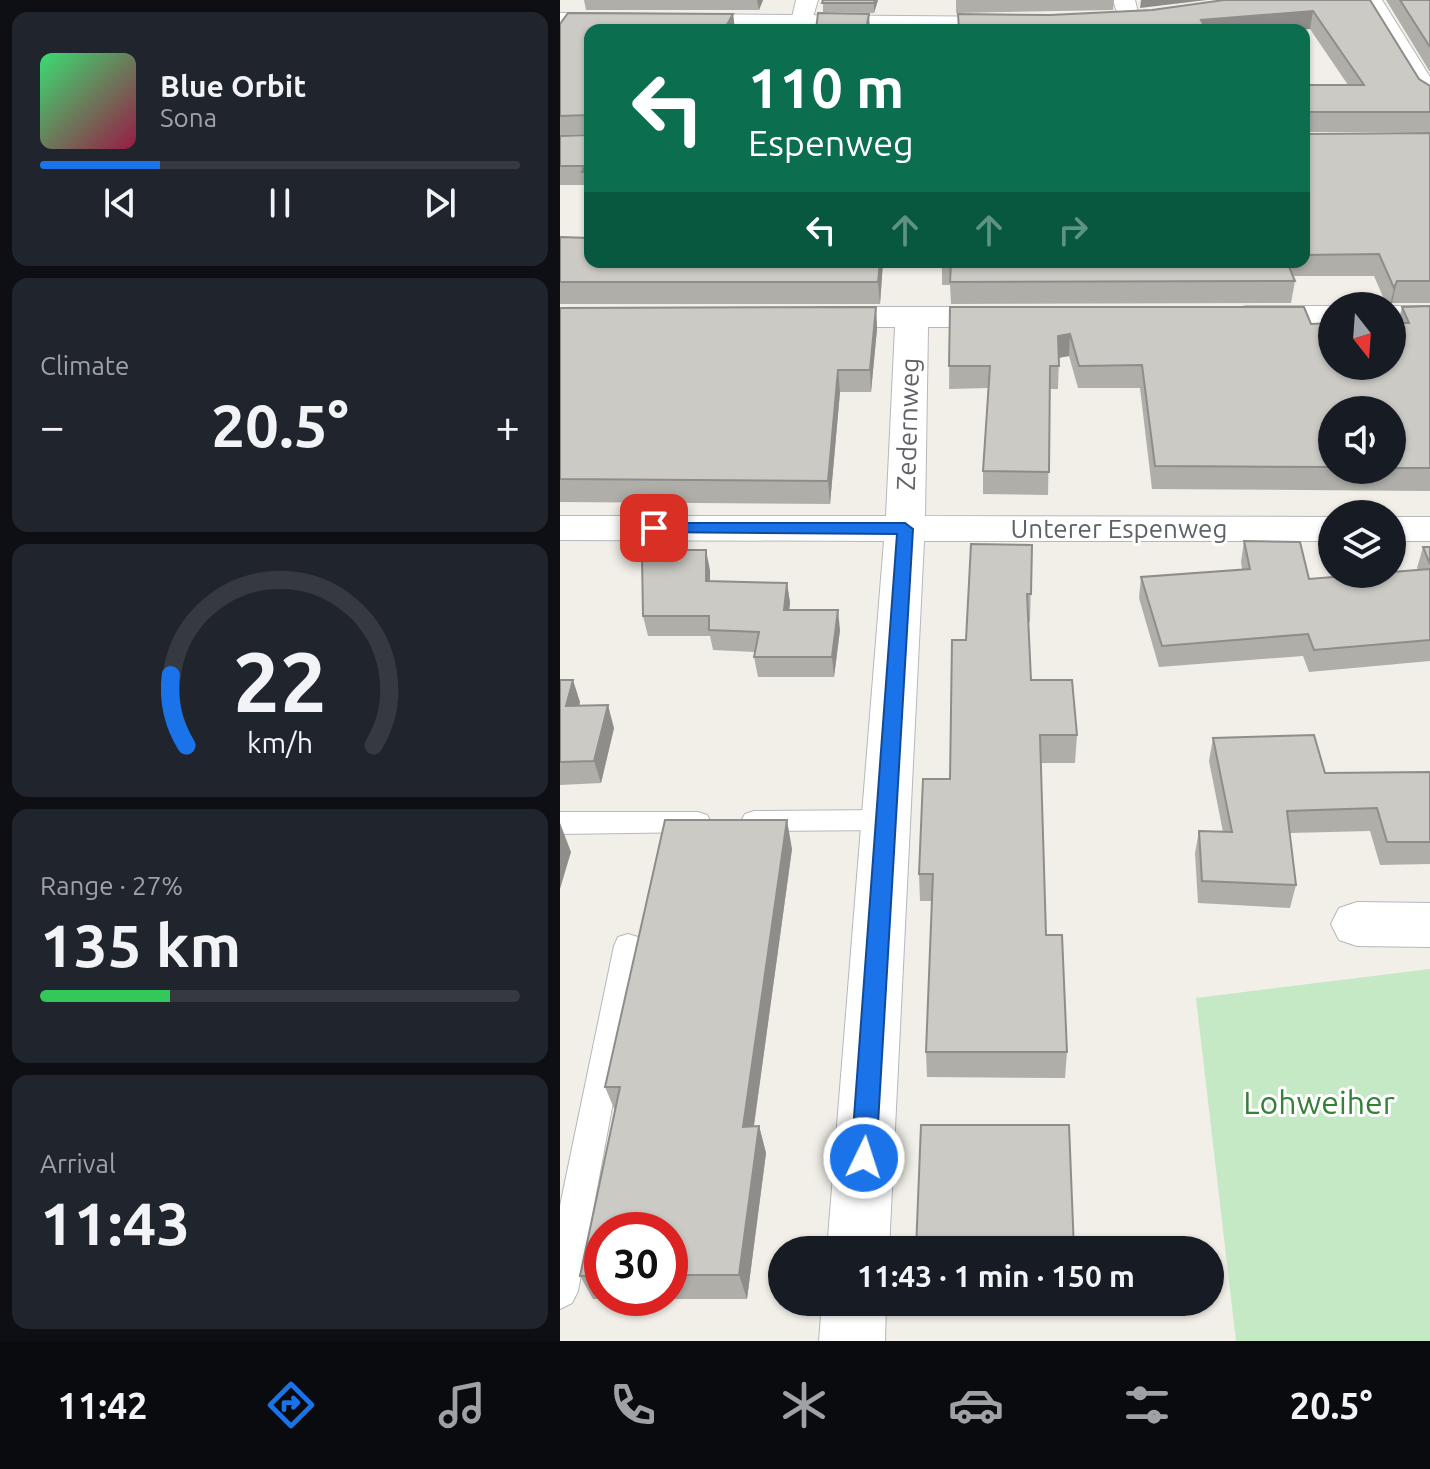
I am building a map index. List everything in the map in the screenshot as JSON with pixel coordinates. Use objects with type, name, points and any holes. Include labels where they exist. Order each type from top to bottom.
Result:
[{"type":"street","points":[[1371,0],[1430,97]]},
{"type":"street","points":[[680,24],[804,11],[1048,24]]},
{"type":"street","points":[[560,20],[627,24]]},
{"type":"street","points":[[1223,316],[1318,316]]},
{"type":"street","points":[[1406,316],[1430,316]]},
{"type":"street","points":[[784,317],[1036,317]]},
{"type":"street","name":"Zedernweg","points":[[859,1236],[905,529],[912,317]]},
{"type":"street","name":"Unterer Espenweg","points":[[560,528],[1318,529]]},
{"type":"street","points":[[1406,529],[1430,529]]},
{"type":"street","points":[[1357,924],[1430,925]]},
{"type":"street","points":[[852,1341],[853,1316]]},
{"type":"lane","points":[[560,823],[886,820]]},
{"type":"lane","points":[[560,1291],[628,946]]},
{"type":"green space","name":"Lohweiher","points":[[1430,969],[1430,1341],[1236,1341],[1196,998]]},
{"type":"building","points":[[823,0],[875,0],[874,3],[822,3]]},
{"type":"building","points":[[1224,0],[1370,0],[1419,79],[1430,86],[1430,112],[1310,112],[1310,85],[1364,85],[1313,11],[1201,20],[1203,24],[959,24],[958,14],[1050,15],[1152,10]]},
{"type":"building","points":[[1400,0],[1430,0],[1430,47]]},
{"type":"building","points":[[568,13],[733,14],[727,24],[584,24],[584,115],[560,116],[560,24]]},
{"type":"building","points":[[818,13],[869,14],[867,24],[817,24]]},
{"type":"building","points":[[1430,133],[1430,281],[1397,281],[1394,288],[1379,254],[1310,255],[1310,134]]},
{"type":"building","points":[[584,135],[584,166],[560,166],[560,136]]},
{"type":"building","points":[[560,237],[584,238],[584,268],[879,268],[878,282],[560,282]]},
{"type":"building","points":[[951,268],[1290,268],[1295,281],[950,282]]},
{"type":"building","points":[[1430,306],[1430,468],[1406,468],[1406,396],[1318,396],[1318,467],[1155,466],[1142,365],[1079,366],[1070,334],[1058,336],[1059,366],[1050,366],[1049,472],[983,471],[990,366],[949,366],[950,307],[1304,307],[1311,324],[1318,324],[1318,380],[1406,380],[1406,323],[1409,323],[1406,307]]},
{"type":"building","points":[[876,307],[870,370],[838,370],[828,481],[560,479],[560,308]]},
{"type":"building","points":[[1244,541],[1300,542],[1309,579],[1318,578],[1318,588],[1406,588],[1406,571],[1430,569],[1430,640],[1314,650],[1308,634],[1162,646],[1141,577],[1250,569]]},
{"type":"building","points":[[971,544],[1032,545],[1031,594],[1027,594],[1031,680],[1072,680],[1077,735],[1040,735],[1046,935],[1062,935],[1067,1052],[926,1052],[933,874],[919,874],[923,779],[950,779],[952,640],[966,640]]},
{"type":"building","points":[[1423,547],[1430,547],[1430,564]]},
{"type":"building","points":[[662,550],[706,550],[706,581],[787,583],[784,610],[838,610],[832,657],[754,657],[759,632],[709,630],[709,616],[643,616],[642,556],[661,554]]},
{"type":"building","points":[[560,680],[573,680],[566,706],[608,705],[594,761],[560,762]]},
{"type":"building","points":[[1314,735],[1325,773],[1430,772],[1430,842],[1387,842],[1377,808],[1287,811],[1296,885],[1202,881],[1199,831],[1232,832],[1213,738]]},
{"type":"building","points":[[665,820],[787,820],[743,1127],[759,1126],[739,1275],[688,1275],[688,1212],[594,1212],[620,1087],[605,1087]]},
{"type":"building","points":[[921,1125],[1069,1125],[1073,1236],[917,1236]]},
{"type":"route","points":[[654,528],[905,529],[864,1158]]}]
